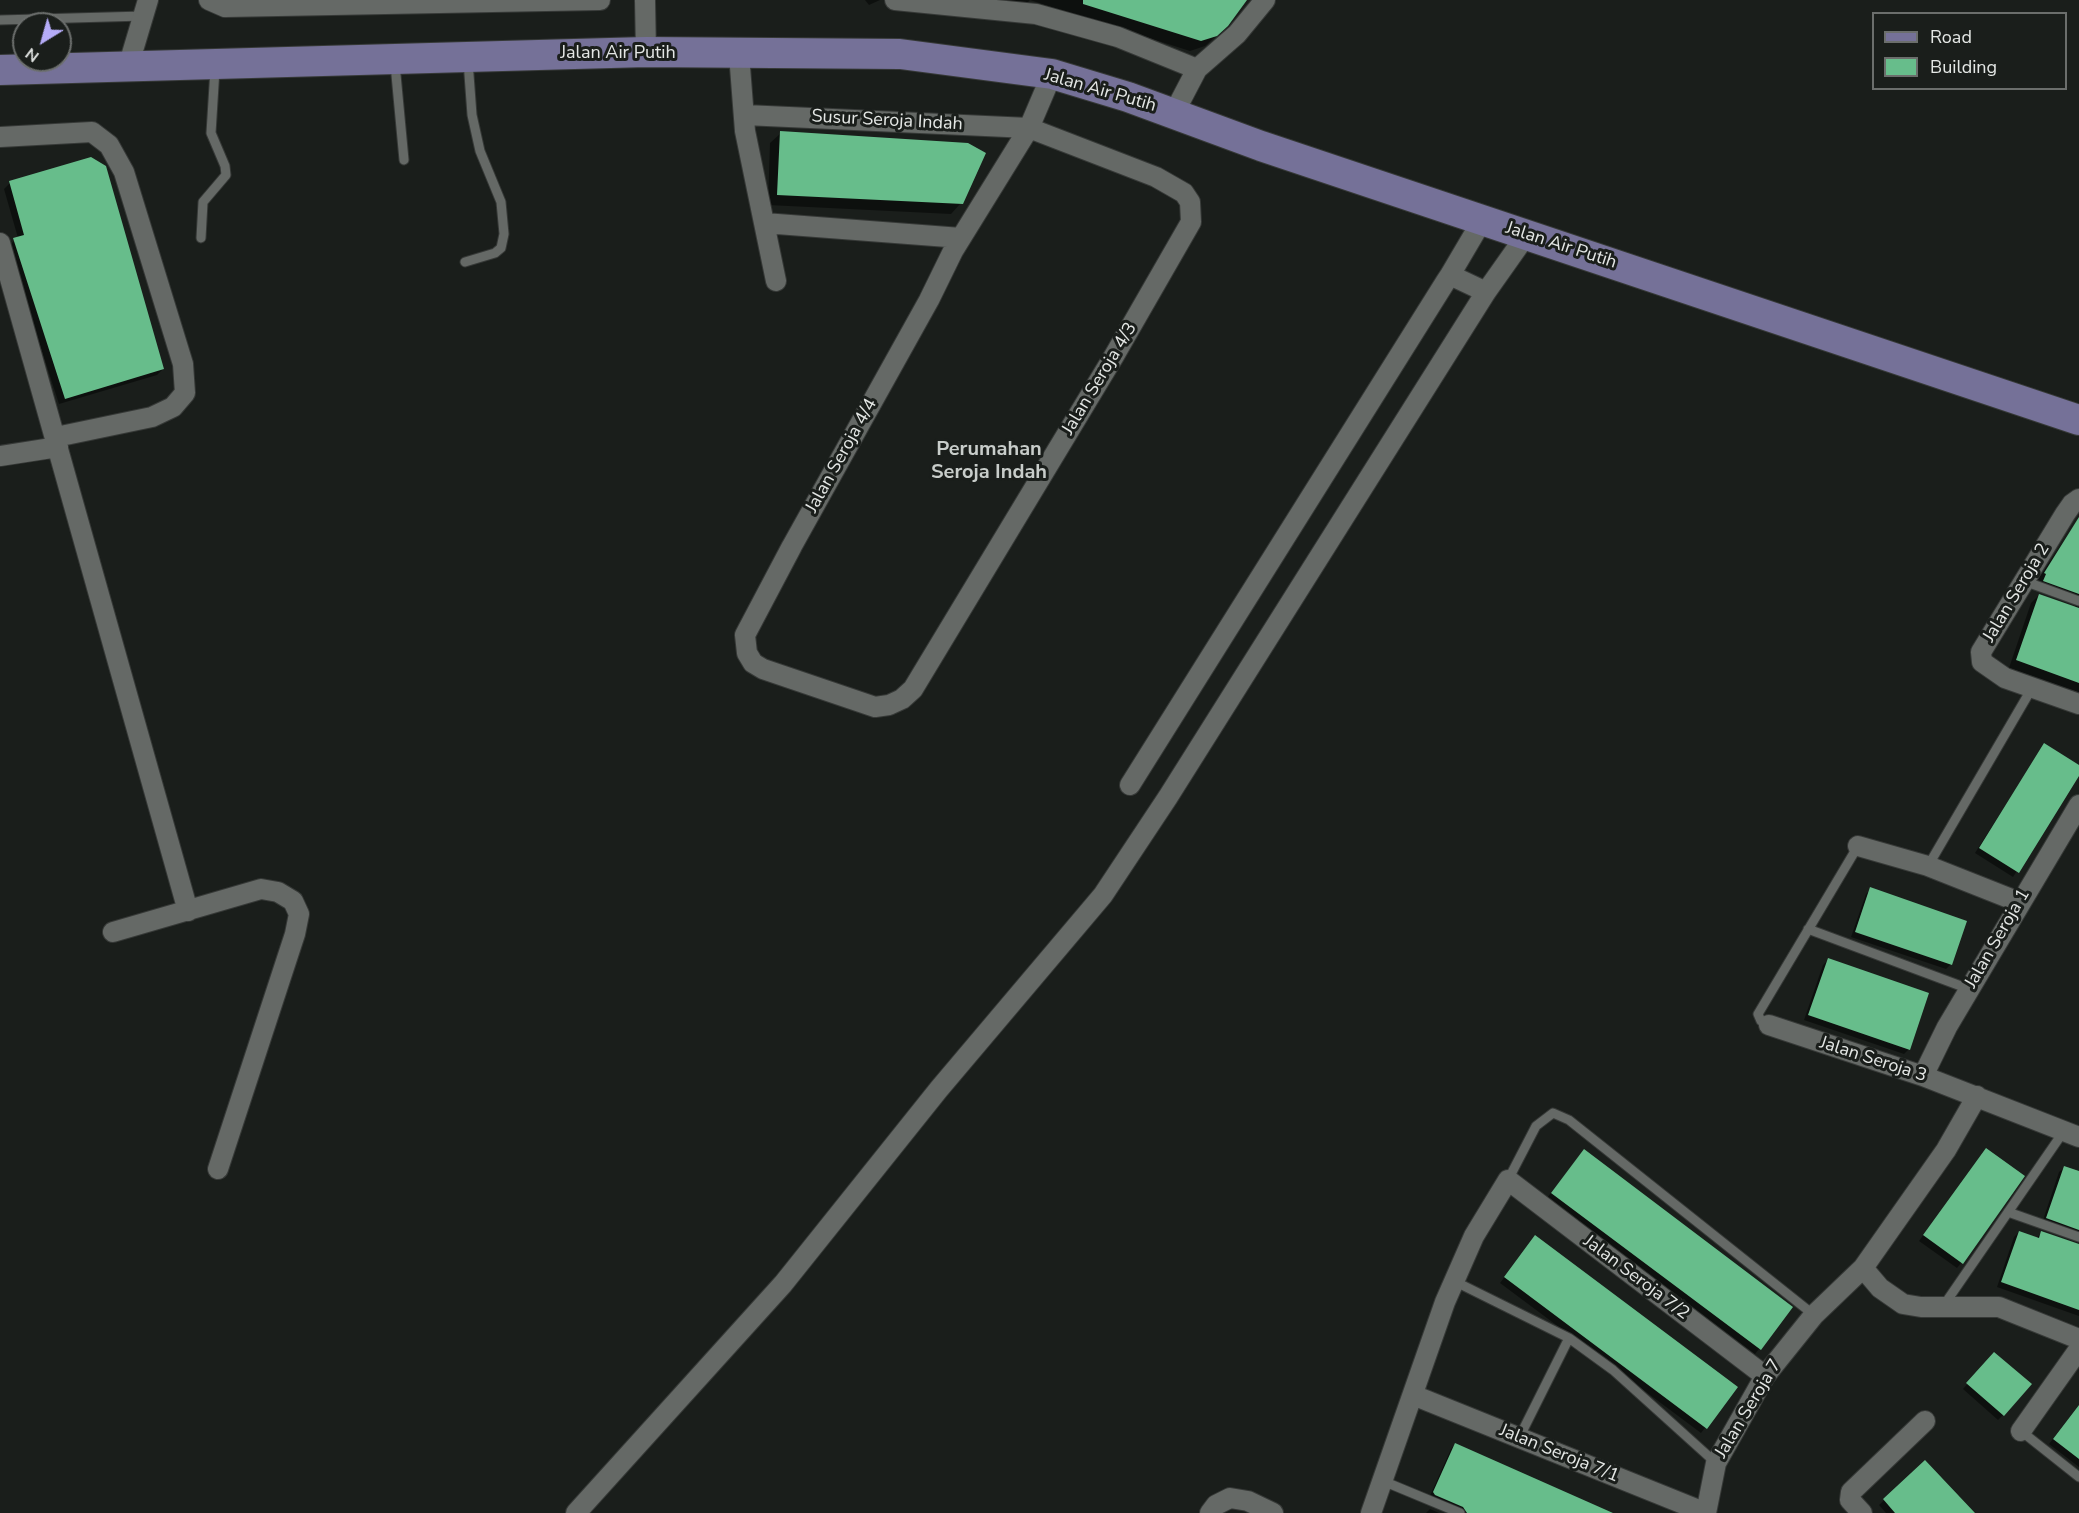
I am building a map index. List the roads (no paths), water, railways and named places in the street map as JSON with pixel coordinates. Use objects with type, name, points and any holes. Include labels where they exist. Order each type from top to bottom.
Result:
[{"type":"main road","name":"Jalan Air Putih","points":[[0,70],[646,52],[900,54],[1052,74],[1174,113],[1261,146],[2079,420]]},
{"type":"street","points":[[212,2],[225,8],[600,0]]},
{"type":"street","points":[[645,0],[646,52]]},
{"type":"street","points":[[895,0],[1037,7],[1197,69]]},
{"type":"street","points":[[1174,113],[1197,69],[1237,34],[1264,0]]},
{"type":"street","points":[[128,67],[146,8]]},
{"type":"street","points":[[739,54],[745,131],[776,280]]},
{"type":"street","name":"Jalan Seroja 4/4","points":[[889,705],[875,707],[763,669],[753,663],[747,653],[744,635],[930,300],[961,238],[1029,128],[1052,74]]},
{"type":"street","name":"Susur Seroja Indah","points":[[744,115],[1029,128]]},
{"type":"street","name":"Jalan Seroja 4/3","points":[[889,705],[902,699],[918,680],[1160,278],[1191,222],[1190,202],[1184,193],[1131,166],[1029,128]]},
{"type":"street","points":[[0,137],[92,132],[109,145],[124,172],[183,364],[184,393],[173,407],[152,417],[0,456]]},
{"type":"street","points":[[1130,785],[1483,219]]},
{"type":"street","points":[[764,223],[961,238]]},
{"type":"street","points":[[576,1513],[783,1284],[939,1089],[1103,895],[1168,797],[1486,292],[1527,234]]},
{"type":"street","points":[[0,243],[188,911]]},
{"type":"street","points":[[1450,275],[1486,292]]},
{"type":"street","name":"Jalan Seroja 2","points":[[2079,499],[2065,514],[1981,652],[1982,662],[2005,678],[2079,704]]},
{"type":"street","name":"Jalan Seroja 1","points":[[1923,1076],[2019,902],[2079,805]]},
{"type":"street","points":[[1858,846],[1928,866],[2019,902]]},
{"type":"street","points":[[113,932],[261,889],[278,892],[293,901],[299,914],[295,934],[218,1169]]},
{"type":"street","name":"Jalan Seroja 3","points":[[1769,1026],[1923,1076],[2072,1134]]},
{"type":"street","name":"Jalan Seroja 7","points":[[1706,1513],[1716,1463],[1765,1376],[1814,1315],[1863,1268],[1946,1150],[1977,1096]]},
{"type":"street","points":[[1371,1513],[1454,1281],[1474,1236],[1508,1180]]},
{"type":"street","name":"Jalan Seroja 7/2","points":[[1508,1180],[1765,1376]]},
{"type":"street","points":[[1863,1268],[1880,1288],[1903,1304],[1921,1307],[1944,1305],[1999,1307],[2079,1339]]},
{"type":"street","points":[[2021,1431],[2079,1349]]},
{"type":"street","name":"Jalan Seroja 7/1","points":[[1413,1395],[1706,1513]]},
{"type":"street","points":[[1862,1513],[1850,1500],[1851,1492],[1925,1421]]},
{"type":"street","points":[[1210,1513],[1216,1504],[1230,1498],[1248,1500],[1273,1513]]},
{"type":"lane","points":[[0,20],[146,8]]},
{"type":"lane","points":[[465,262],[495,253],[501,248],[504,234],[501,202],[480,151],[472,115],[468,57]]},
{"type":"lane","points":[[395,59],[404,160]]},
{"type":"lane","points":[[201,238],[203,202],[226,175],[225,166],[211,133],[216,64]]},
{"type":"lane","points":[[2024,581],[2079,601]]},
{"type":"lane","points":[[1928,866],[2032,688]]},
{"type":"lane","points":[[1769,1026],[1761,1021],[1758,1014],[1858,846]]},
{"type":"lane","points":[[1808,929],[1970,988]]},
{"type":"lane","points":[[1508,1180],[1536,1126],[1553,1113],[1569,1120],[1814,1315]]},
{"type":"lane","points":[[1944,1305],[2008,1212],[2072,1134]]},
{"type":"lane","points":[[2008,1212],[2079,1237]]},
{"type":"lane","points":[[1454,1281],[1569,1338],[1613,1370],[1716,1463]]},
{"type":"lane","points":[[1519,1438],[1569,1338]]},
{"type":"lane","points":[[2021,1431],[2079,1477]]},
{"type":"lane","points":[[1383,1481],[1460,1513]]},
{"type":"district","name":"Perumahan Seroja Indah","points":[[989,462]]}]
